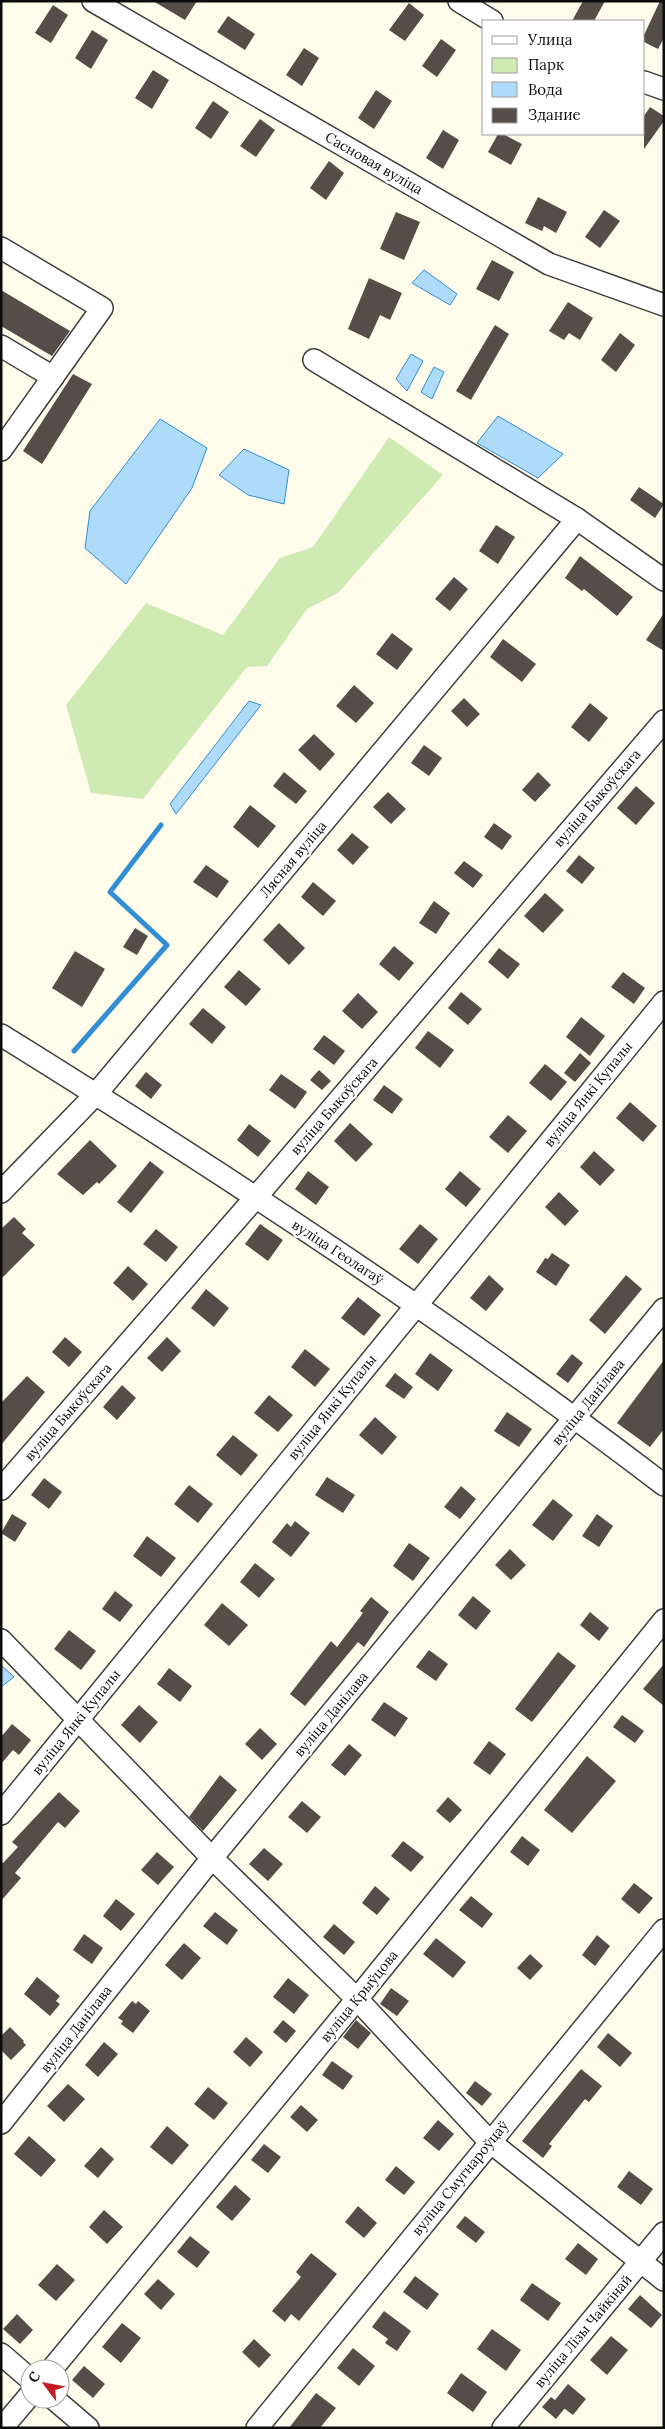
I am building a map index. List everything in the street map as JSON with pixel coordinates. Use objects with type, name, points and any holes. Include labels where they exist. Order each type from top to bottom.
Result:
[{"type":"street","name":"Сасновая вуліца","points":[[93,1],[549,264],[664,305]]},
{"type":"street","points":[[459,1],[490,20]]},
{"type":"street","points":[[645,82],[664,89]]},
{"type":"street","points":[[1,248],[102,308],[1,450]]},
{"type":"street","points":[[1,346],[53,377]]},
{"type":"street","points":[[314,360],[577,519],[664,580]]},
{"type":"street","name":"Лясная вуліца","points":[[1,1192],[96,1094],[577,519]]},
{"type":"street","name":"вуліца Быкоўскага","points":[[1,1489],[256,1198],[664,721]]},
{"type":"street","name":"вуліца Янкі Купалы","points":[[1,1814],[664,1002]]},
{"type":"street","name":"вуліца Геолагаў","points":[[1,1035],[96,1094],[416,1304],[575,1418],[664,1485]]},
{"type":"street","name":"вуліца Данілава","points":[[1,2123],[212,1858],[664,1309]]},
{"type":"street","name":"вуліца Крыўцова","points":[[60,2359],[357,1999],[664,1620]]},
{"type":"street","points":[[1,1640],[212,1858],[357,1999],[489,2141],[664,2280]]},
{"type":"street","name":"вуліца Смугнароўцаў","points":[[257,2428],[489,2141],[664,1930]]},
{"type":"street","name":"вуліца Лізы Чайкінай","points":[[503,2428],[664,2233]]},
{"type":"street","points":[[1,2354],[20,2370]]},
{"type":"street","points":[[2,2428],[20,2407]]},
{"type":"street","points":[[66,2409],[88,2428]]},
{"type":"green space","points":[[389,437],[443,475],[338,593],[307,609],[267,666],[247,667],[143,799],[91,793],[66,705],[146,603],[223,635],[280,558],[313,547]]},
{"type":"water","points":[[424,270],[457,294],[450,305],[412,283]]},
{"type":"water","points":[[411,354],[423,361],[407,391],[396,379]]},
{"type":"water","points":[[434,367],[444,372],[432,399],[421,392]]},
{"type":"water","points":[[498,416],[563,454],[538,478],[477,443]]},
{"type":"water","points":[[160,419],[207,448],[192,488],[126,584],[85,548],[90,511]]},
{"type":"water","points":[[244,449],[289,470],[284,504],[248,495],[219,475]]},
{"type":"water","points":[[249,701],[261,705],[176,814],[170,804]]},
{"type":"water","points":[[1,1665],[14,1677],[1,1687]]},
{"type":"building","points":[[153,1],[197,1],[185,20]]},
{"type":"building","points":[[583,1],[605,1],[595,20],[573,20]]},
{"type":"building","points":[[660,1],[664,1],[664,38],[658,49],[645,42],[645,33]]},
{"type":"building","points":[[409,3],[424,15],[405,41],[389,30]]},
{"type":"building","points":[[53,5],[68,15],[51,43],[35,33]]},
{"type":"building","points":[[228,16],[255,34],[245,50],[217,32]]},
{"type":"building","points":[[92,30],[108,40],[91,69],[75,58]]},
{"type":"building","points":[[441,39],[456,50],[437,77],[422,66]]},
{"type":"building","points":[[304,48],[319,58],[302,86],[286,75]]},
{"type":"building","points":[[153,70],[169,80],[152,109],[135,98]]},
{"type":"building","points":[[376,90],[392,101],[374,129],[358,118]]},
{"type":"building","points":[[213,101],[229,112],[211,139],[195,128]]},
{"type":"building","points":[[650,107],[664,116],[664,121],[644,149],[645,135],[645,114]]},
{"type":"building","points":[[260,119],[275,130],[256,157],[240,146]]},
{"type":"building","points":[[443,130],[459,140],[443,169],[426,158]]},
{"type":"building","points":[[497,135],[505,135],[522,144],[511,165],[488,152]]},
{"type":"building","points":[[329,161],[344,173],[326,200],[310,188]]},
{"type":"building","points":[[538,197],[567,212],[556,233],[544,226],[542,231],[525,223]]},
{"type":"building","points":[[604,210],[620,221],[600,248],[585,237]]},
{"type":"building","points":[[396,212],[420,222],[404,260],[380,249]]},
{"type":"building","points":[[492,260],[514,272],[499,301],[476,289]]},
{"type":"building","points":[[369,278],[402,293],[390,320],[380,315],[369,339],[348,329]]},
{"type":"building","points":[[1,290],[70,331],[52,356],[1,326]]},
{"type":"building","points":[[568,302],[593,318],[580,340],[569,333],[564,340],[549,331]]},
{"type":"building","points":[[495,325],[509,334],[471,400],[456,391]]},
{"type":"building","points":[[620,333],[635,345],[616,372],[601,360]]},
{"type":"building","points":[[73,374],[92,384],[42,464],[23,451]]},
{"type":"building","points":[[639,487],[664,504],[655,518],[630,500]]},
{"type":"building","points":[[496,525],[515,537],[498,564],[479,551]]},
{"type":"building","points":[[580,556],[633,597],[617,616],[584,589],[582,591],[565,578]]},
{"type":"building","points":[[454,577],[468,589],[450,611],[435,599]]},
{"type":"building","points":[[664,613],[664,651],[646,640]]},
{"type":"building","points":[[392,633],[413,649],[397,670],[376,654]]},
{"type":"building","points":[[503,639],[536,664],[522,682],[490,657]]},
{"type":"building","points":[[354,685],[374,703],[356,723],[336,706]]},
{"type":"building","points":[[464,698],[480,714],[467,727],[451,711]]},
{"type":"building","points":[[590,703],[608,718],[589,742],[571,727]]},
{"type":"building","points":[[314,734],[335,754],[320,771],[298,750]]},
{"type":"building","points":[[424,745],[442,758],[429,776],[411,763]]},
{"type":"building","points":[[284,772],[307,791],[296,804],[273,786]]},
{"type":"building","points":[[538,772],[551,785],[535,802],[522,790]]},
{"type":"building","points":[[636,786],[655,803],[636,825],[617,808]]},
{"type":"building","points":[[388,792],[406,809],[391,824],[373,807]]},
{"type":"building","points":[[250,805],[276,826],[258,848],[233,827]]},
{"type":"building","points":[[494,823],[512,836],[502,850],[484,837]]},
{"type":"building","points":[[352,833],[369,847],[353,865],[337,850]]},
{"type":"building","points":[[579,855],[595,868],[582,884],[566,871]]},
{"type":"building","points":[[464,861],[483,875],[473,888],[454,873]]},
{"type":"building","points":[[206,865],[229,881],[217,898],[193,882]]},
{"type":"building","points":[[313,882],[336,901],[323,916],[301,897]]},
{"type":"building","points":[[545,893],[564,910],[543,933],[524,916]]},
{"type":"building","points":[[434,901],[450,913],[436,934],[419,923]]},
{"type":"building","points":[[279,923],[305,948],[289,965],[263,940]]},
{"type":"building","points":[[135,928],[148,936],[137,955],[123,947]]},
{"type":"building","points":[[394,946],[414,963],[399,981],[379,964]]},
{"type":"building","points":[[499,948],[520,964],[508,979],[488,962]]},
{"type":"building","points":[[75,951],[105,969],[82,1007],[52,988]]},
{"type":"building","points":[[239,970],[261,989],[246,1006],[224,987]]},
{"type":"building","points":[[623,972],[645,988],[634,1004],[611,987]]},
{"type":"building","points":[[461,992],[482,1009],[468,1025],[448,1008]]},
{"type":"building","points":[[358,993],[378,1012],[362,1029],[342,1011]]},
{"type":"building","points":[[203,1008],[226,1027],[212,1044],[189,1024]]},
{"type":"building","points":[[581,1017],[605,1036],[590,1056],[566,1037]]},
{"type":"building","points":[[428,1031],[454,1050],[440,1068],[415,1048]]},
{"type":"building","points":[[324,1035],[345,1051],[334,1065],[313,1049]]},
{"type":"building","points":[[580,1053],[591,1063],[575,1082],[564,1073]]},
{"type":"building","points":[[545,1064],[567,1082],[551,1101],[529,1083]]},
{"type":"building","points":[[319,1070],[331,1081],[322,1090],[310,1080]]},
{"type":"building","points":[[146,1072],[162,1085],[151,1099],[135,1086]]},
{"type":"building","points":[[281,1074],[307,1092],[295,1109],[269,1090]]},
{"type":"building","points":[[384,1085],[403,1099],[392,1114],[373,1100]]},
{"type":"building","points":[[630,1102],[657,1126],[643,1142],[616,1118]]},
{"type":"building","points":[[508,1115],[527,1131],[508,1153],[489,1137]]},
{"type":"building","points":[[350,1123],[373,1144],[356,1162],[334,1141]]},
{"type":"building","points":[[249,1124],[271,1141],[258,1157],[237,1140]]},
{"type":"building","points":[[90,1140],[117,1166],[99,1184],[97,1182],[83,1195],[57,1174]]},
{"type":"building","points":[[594,1151],[615,1170],[600,1186],[580,1167]]},
{"type":"building","points":[[150,1161],[164,1172],[131,1213],[117,1202]]},
{"type":"building","points":[[308,1171],[329,1187],[316,1205],[295,1189]]},
{"type":"building","points":[[460,1171],[481,1189],[466,1207],[445,1189]]},
{"type":"building","points":[[559,1192],[579,1211],[565,1226],[545,1207]]},
{"type":"building","points":[[14,1217],[26,1229],[22,1233],[35,1245],[1,1279],[1,1229]]},
{"type":"building","points":[[260,1224],[283,1240],[268,1261],[245,1244]]},
{"type":"building","points":[[420,1224],[438,1239],[418,1264],[399,1249]]},
{"type":"building","points":[[156,1229],[178,1247],[166,1262],[143,1244]]},
{"type":"building","points":[[552,1253],[570,1265],[556,1286],[536,1272],[545,1258],[548,1259]]},
{"type":"building","points":[[128,1266],[148,1284],[133,1301],[113,1283]]},
{"type":"building","points":[[489,1275],[504,1289],[486,1311],[470,1298]]},
{"type":"building","points":[[626,1275],[642,1289],[605,1334],[589,1320]]},
{"type":"building","points":[[206,1289],[229,1308],[214,1327],[191,1308]]},
{"type":"building","points":[[358,1297],[381,1315],[364,1336],[341,1318]]},
{"type":"building","points":[[65,1337],[82,1352],[69,1367],[52,1352]]},
{"type":"building","points":[[167,1337],[181,1351],[162,1372],[147,1358]]},
{"type":"building","points":[[305,1349],[330,1369],[315,1387],[291,1367]]},
{"type":"building","points":[[430,1353],[453,1370],[438,1391],[415,1374]]},
{"type":"building","points":[[572,1354],[583,1363],[568,1383],[556,1374]]},
{"type":"building","points":[[664,1360],[664,1429],[650,1447],[617,1423]]},
{"type":"building","points":[[395,1373],[413,1387],[404,1399],[385,1386]]},
{"type":"building","points":[[27,1376],[45,1392],[1,1445],[1,1403]]},
{"type":"building","points":[[122,1385],[136,1398],[117,1420],[103,1407]]},
{"type":"building","points":[[269,1395],[293,1415],[278,1432],[254,1413]]},
{"type":"building","points":[[507,1412],[532,1429],[519,1447],[494,1431]]},
{"type":"building","points":[[375,1417],[397,1437],[382,1455],[359,1435]]},
{"type":"building","points":[[233,1435],[258,1455],[241,1476],[216,1455]]},
{"type":"building","points":[[327,1477],[355,1495],[343,1513],[315,1495]]},
{"type":"building","points":[[44,1478],[62,1492],[49,1509],[31,1495]]},
{"type":"building","points":[[189,1485],[213,1504],[198,1523],[174,1504]]},
{"type":"building","points":[[461,1486],[476,1499],[460,1519],[444,1507]]},
{"type":"building","points":[[553,1499],[573,1515],[553,1541],[532,1525]]},
{"type":"building","points":[[12,1514],[27,1523],[15,1542],[1,1533]]},
{"type":"building","points":[[597,1514],[613,1526],[599,1547],[582,1536]]},
{"type":"building","points":[[295,1521],[310,1533],[291,1557],[272,1542],[287,1523],[291,1527]]},
{"type":"building","points":[[147,1536],[176,1558],[161,1577],[133,1556]]},
{"type":"building","points":[[409,1543],[430,1558],[413,1581],[393,1566]]},
{"type":"building","points":[[510,1549],[526,1565],[511,1580],[495,1565]]},
{"type":"building","points":[[255,1563],[275,1579],[259,1598],[240,1582]]},
{"type":"building","points":[[115,1591],[133,1605],[120,1622],[102,1609]]},
{"type":"building","points":[[473,1596],[491,1611],[476,1630],[458,1615]]},
{"type":"building","points":[[371,1597],[389,1612],[364,1647],[358,1642],[305,1706],[290,1694],[331,1641],[337,1647],[363,1613],[360,1611]]},
{"type":"building","points":[[222,1603],[248,1625],[229,1646],[204,1625]]},
{"type":"building","points":[[590,1612],[609,1628],[599,1641],[580,1625]]},
{"type":"building","points":[[69,1630],[96,1651],[81,1670],[54,1649]]},
{"type":"building","points":[[429,1650],[448,1664],[436,1681],[416,1667]]},
{"type":"building","points":[[558,1652],[576,1666],[532,1722],[515,1709]]},
{"type":"building","points":[[664,1664],[664,1706],[643,1689]]},
{"type":"building","points":[[169,1668],[192,1686],[180,1702],[157,1684]]},
{"type":"building","points":[[384,1702],[408,1718],[395,1737],[371,1720]]},
{"type":"building","points":[[139,1705],[158,1722],[140,1743],[121,1725]]},
{"type":"building","points":[[622,1715],[644,1731],[635,1743],[613,1727]]},
{"type":"building","points":[[12,1724],[31,1740],[19,1755],[13,1750],[1,1764],[1,1737]]},
{"type":"building","points":[[260,1728],[277,1744],[262,1760],[245,1744]]},
{"type":"building","points":[[489,1741],[506,1754],[490,1775],[473,1763]]},
{"type":"building","points":[[349,1744],[362,1755],[345,1776],[331,1765]]},
{"type":"building","points":[[587,1756],[616,1781],[572,1833],[544,1810]]},
{"type":"building","points":[[220,1775],[237,1790],[203,1831],[189,1817]]},
{"type":"building","points":[[59,1792],[80,1811],[65,1828],[58,1822],[15,1873],[21,1878],[1,1901],[1,1861],[3,1863],[18,1847],[12,1842]]},
{"type":"building","points":[[448,1797],[462,1810],[450,1823],[436,1811]]},
{"type":"building","points":[[302,1801],[321,1817],[307,1833],[288,1817]]},
{"type":"building","points":[[522,1836],[540,1850],[528,1866],[510,1852]]},
{"type":"building","points":[[403,1841],[424,1857],[411,1872],[391,1856]]},
{"type":"building","points":[[264,1848],[283,1864],[268,1881],[249,1864]]},
{"type":"building","points":[[157,1852],[174,1867],[158,1885],[141,1870]]},
{"type":"building","points":[[634,1883],[653,1898],[639,1914],[621,1899]]},
{"type":"building","points":[[375,1886],[390,1899],[377,1915],[362,1903]]},
{"type":"building","points":[[471,1896],[493,1914],[482,1928],[459,1910]]},
{"type":"building","points":[[116,1899],[135,1914],[121,1931],[103,1916]]},
{"type":"building","points":[[215,1912],[238,1930],[227,1945],[203,1926]]},
{"type":"building","points":[[334,1924],[355,1942],[344,1955],[323,1937]]},
{"type":"building","points":[[84,1934],[103,1948],[92,1964],[73,1950]]},
{"type":"building","points":[[597,1935],[610,1946],[595,1966],[582,1955]]},
{"type":"building","points":[[436,1938],[466,1962],[453,1978],[423,1954]]},
{"type":"building","points":[[184,1943],[201,1958],[182,1980],[165,1965]]},
{"type":"building","points":[[530,1954],[543,1966],[530,1980],[517,1968]]},
{"type":"building","points":[[37,1977],[60,1996],[56,2001],[60,2004],[50,2016],[24,1994]]},
{"type":"building","points":[[288,1978],[309,1995],[294,2014],[273,1997]]},
{"type":"building","points":[[391,1988],[409,2001],[397,2016],[380,2004]]},
{"type":"building","points":[[132,2001],[136,2004],[138,2001],[150,2011],[133,2033],[121,2024],[123,2021],[118,2018]]},
{"type":"building","points":[[283,2020],[296,2031],[286,2043],[273,2032]]},
{"type":"building","points":[[356,2020],[371,2033],[358,2049],[343,2037]]},
{"type":"building","points":[[10,2027],[26,2045],[11,2060],[1,2050],[1,2036]]},
{"type":"building","points":[[608,2033],[632,2053],[620,2067],[597,2047]]},
{"type":"building","points":[[246,2037],[263,2052],[250,2067],[233,2052]]},
{"type":"building","points":[[104,2042],[118,2054],[98,2077],[85,2065]]},
{"type":"building","points":[[332,2061],[353,2076],[343,2090],[322,2075]]},
{"type":"building","points":[[581,2069],[602,2086],[589,2102],[585,2099],[549,2144],[552,2146],[543,2158],[522,2141]]},
{"type":"building","points":[[475,2081],[492,2094],[482,2106],[466,2093]]},
{"type":"building","points":[[68,2084],[85,2099],[64,2122],[47,2106]]},
{"type":"building","points":[[208,2087],[228,2103],[214,2120],[194,2104]]},
{"type":"building","points":[[301,2105],[318,2120],[307,2132],[290,2117]]},
{"type":"building","points":[[438,2120],[454,2134],[439,2151],[423,2138]]},
{"type":"building","points":[[167,2126],[189,2145],[172,2165],[150,2147]]},
{"type":"building","points":[[29,2136],[56,2160],[41,2177],[14,2154]]},
{"type":"building","points":[[264,2144],[281,2157],[268,2173],[251,2160]]},
{"type":"building","points":[[101,2147],[114,2159],[98,2178],[84,2166]]},
{"type":"building","points":[[396,2166],[415,2182],[404,2195],[385,2180]]},
{"type":"building","points":[[629,2171],[653,2189],[641,2205],[617,2187]]},
{"type":"building","points":[[235,2185],[251,2199],[232,2221],[216,2207]]},
{"type":"building","points":[[358,2206],[377,2223],[364,2238],[345,2222]]},
{"type":"building","points":[[104,2210],[123,2227],[107,2244],[89,2227]]},
{"type":"building","points":[[465,2216],[485,2232],[476,2243],[456,2227]]},
{"type":"building","points":[[190,2236],[210,2252],[197,2268],[177,2252]]},
{"type":"building","points":[[578,2243],[598,2259],[586,2275],[565,2259]]},
{"type":"building","points":[[311,2253],[337,2274],[299,2321],[291,2314],[285,2322],[272,2311],[301,2277],[296,2272]]},
{"type":"building","points":[[57,2264],[75,2280],[56,2301],[38,2285]]},
{"type":"building","points":[[415,2276],[439,2294],[427,2310],[403,2292]]},
{"type":"building","points":[[158,2279],[175,2294],[161,2310],[144,2294]]},
{"type":"building","points":[[532,2283],[561,2303],[548,2321],[520,2300]]},
{"type":"building","points":[[640,2295],[662,2315],[651,2328],[628,2309]]},
{"type":"building","points":[[384,2311],[411,2331],[397,2351],[385,2343],[388,2339],[372,2327]]},
{"type":"building","points":[[17,2314],[33,2330],[20,2344],[3,2329]]},
{"type":"building","points":[[122,2323],[141,2338],[121,2363],[102,2347]]},
{"type":"building","points":[[492,2329],[521,2350],[506,2371],[477,2349]]},
{"type":"building","points":[[611,2336],[628,2350],[607,2375],[590,2360]]},
{"type":"building","points":[[254,2339],[271,2355],[259,2368],[242,2352]]},
{"type":"building","points":[[353,2348],[375,2366],[359,2386],[337,2368]]},
{"type":"building","points":[[84,2366],[105,2384],[93,2398],[72,2380]]},
{"type":"building","points":[[461,2373],[487,2392],[473,2412],[447,2393]]},
{"type":"building","points":[[568,2384],[586,2399],[573,2415],[564,2409],[556,2419],[542,2407],[551,2397],[555,2400]]},
{"type":"building","points":[[316,2393],[336,2408],[320,2428],[289,2428]]},
{"type":"waterway","points":[[74,1051],[167,945],[110,892],[161,825]]}]
